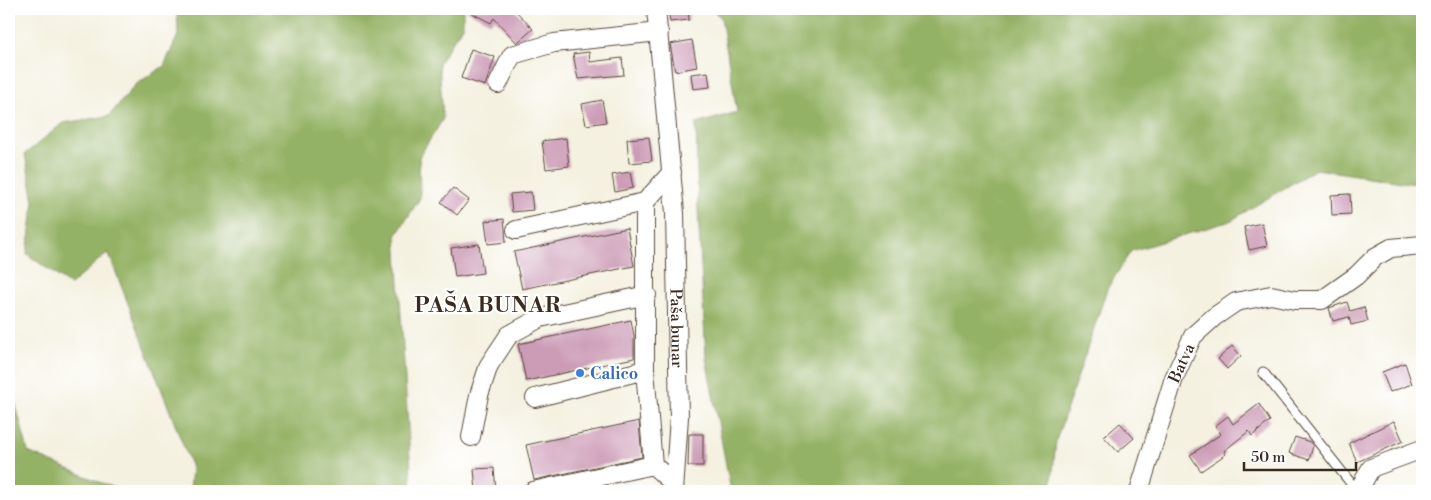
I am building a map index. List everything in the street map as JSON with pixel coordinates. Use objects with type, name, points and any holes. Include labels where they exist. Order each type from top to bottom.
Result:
[{"type":"street","name":"Paša bunar","points":[[656,9],[675,212],[679,417],[674,488]]},
{"type":"street","points":[[498,84],[512,55],[554,44],[659,32]]},
{"type":"street","points":[[516,230],[645,202],[672,172]]},
{"type":"street","name":"Paša bunar","points":[[645,202],[646,295],[644,370],[653,465],[674,488]]},
{"type":"street","name":"Batva","points":[[1139,491],[1174,378],[1194,336],[1214,317],[1236,302],[1271,295],[1295,300],[1322,300],[1341,287],[1375,257],[1391,248],[1422,245]]},
{"type":"street","name":"Paša bunar","points":[[471,437],[479,395],[489,366],[509,335],[540,318],[646,295]]},
{"type":"street","name":"Paša bunar","points":[[535,398],[644,370]]},
{"type":"street","points":[[1358,491],[1368,472],[1376,465],[1422,449]]},
{"type":"street","points":[[533,491],[653,465]]},
{"type":"lane","points":[[1263,372],[1358,491]]},
{"type":"green space","points":[[177,9],[463,9],[463,25],[439,63],[443,119],[419,157],[420,198],[396,236],[412,491],[190,491],[192,468],[108,252],[70,285],[27,254],[34,201],[25,154],[63,123],[109,116],[135,85],[164,66],[178,35]]},
{"type":"green space","points":[[710,9],[1422,9],[1422,185],[1316,169],[1230,221],[1131,251],[1107,289],[1056,441],[1051,491],[731,491],[706,358],[698,209],[696,124],[737,112],[721,17]]},
{"type":"green space","points":[[9,378],[28,452],[121,491],[9,491]]},
{"type":"building","points":[[464,9],[514,9],[533,29],[517,43],[494,18],[491,23]]},
{"type":"building","points":[[668,9],[688,9],[689,20],[670,22]]},
{"type":"building","points":[[692,40],[697,67],[675,71],[670,44]]},
{"type":"building","points":[[471,49],[495,57],[485,86],[461,78]]},
{"type":"building","points":[[589,52],[590,62],[622,58],[624,75],[578,79],[573,54]]},
{"type":"building","points":[[708,72],[710,87],[693,89],[691,74]]},
{"type":"building","points":[[602,100],[606,122],[586,125],[582,104]]},
{"type":"building","points":[[649,137],[652,161],[629,163],[627,139]]},
{"type":"building","points":[[566,138],[569,166],[546,169],[542,141]]},
{"type":"building","points":[[630,172],[633,188],[615,192],[612,175]]},
{"type":"building","points":[[453,188],[469,200],[457,215],[441,202]]},
{"type":"building","points":[[531,192],[533,210],[512,212],[510,194]]},
{"type":"building","points":[[1350,194],[1351,214],[1332,215],[1331,195]]},
{"type":"building","points":[[504,219],[506,242],[488,244],[485,221]]},
{"type":"building","points":[[1262,223],[1267,246],[1249,250],[1244,227]]},
{"type":"building","points":[[627,228],[634,266],[522,289],[514,252]]},
{"type":"building","points":[[479,244],[483,273],[455,277],[451,248]]},
{"type":"building","points":[[1347,302],[1350,311],[1364,307],[1368,321],[1351,325],[1349,317],[1333,321],[1329,308]]},
{"type":"building","points":[[631,320],[634,336],[634,358],[526,381],[518,344]]},
{"type":"building","points":[[1232,346],[1241,356],[1227,369],[1218,359]]},
{"type":"building","points":[[1405,363],[1412,384],[1390,392],[1382,372]]},
{"type":"building","points":[[1259,404],[1270,421],[1252,436],[1249,431],[1224,451],[1226,454],[1201,471],[1190,455],[1221,434],[1215,426],[1228,416],[1233,424]]},
{"type":"building","points":[[639,421],[642,457],[534,480],[526,445]]},
{"type":"building","points":[[1394,421],[1403,441],[1357,462],[1349,443]]},
{"type":"building","points":[[1120,423],[1134,438],[1118,452],[1104,437]]},
{"type":"building","points":[[689,434],[703,434],[703,466],[688,466]]},
{"type":"building","points":[[1295,437],[1310,442],[1313,446],[1309,460],[1289,453]]},
{"type":"building","points":[[494,468],[496,491],[476,491],[474,469]]},
{"type":"place","name":"Calico","points":[[580,373]]},
{"type":"district","name":"PAŠA BUNAR","points":[[488,305]]}]
